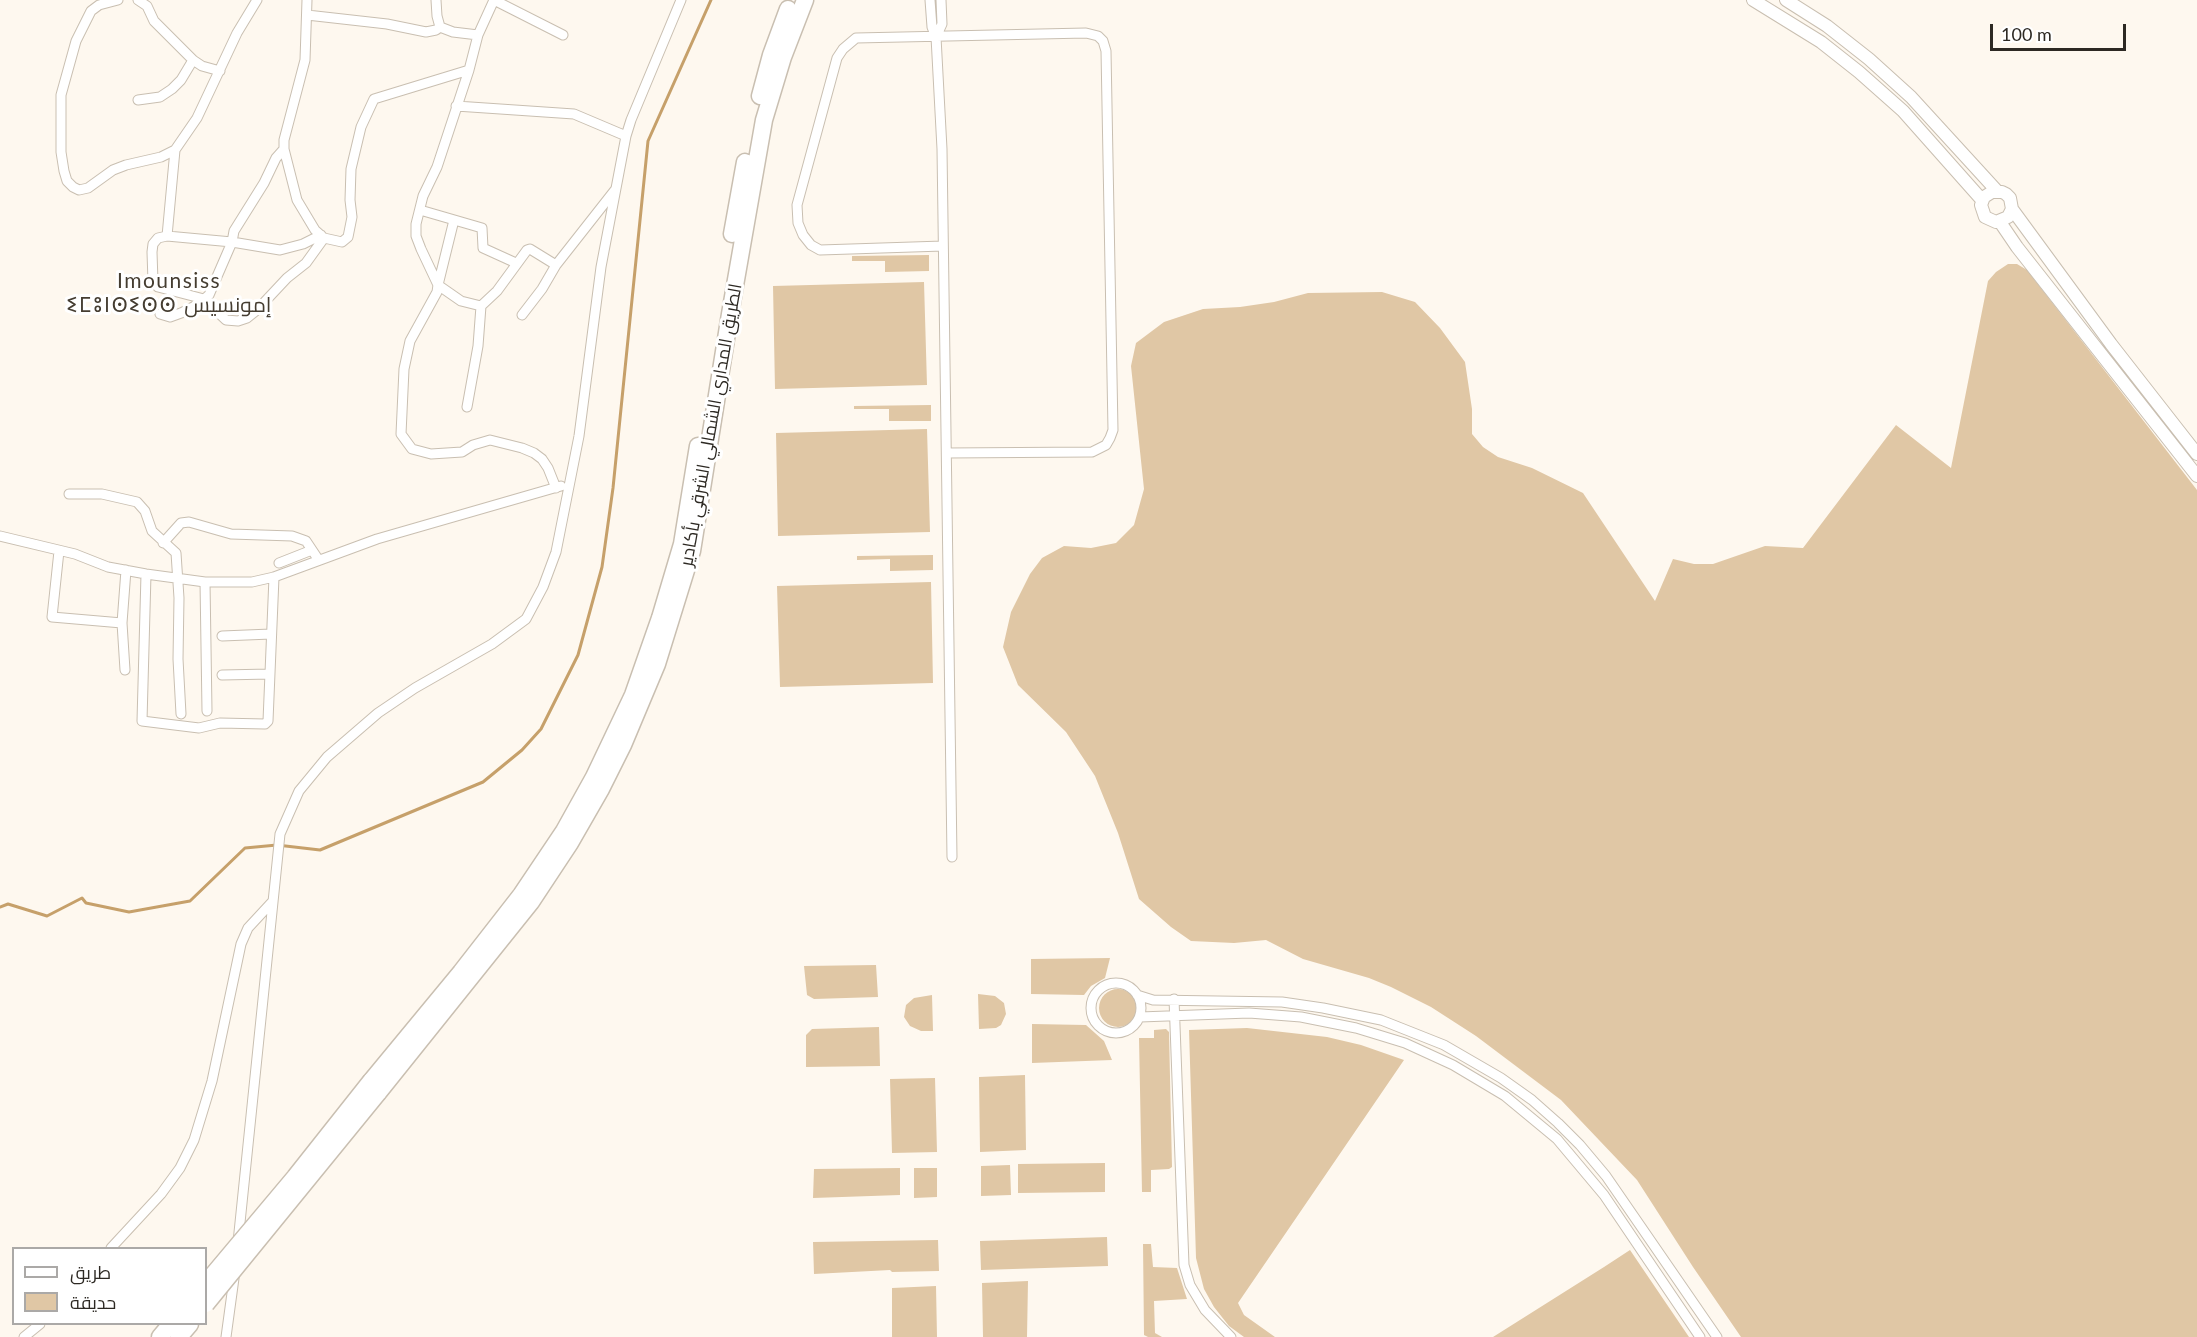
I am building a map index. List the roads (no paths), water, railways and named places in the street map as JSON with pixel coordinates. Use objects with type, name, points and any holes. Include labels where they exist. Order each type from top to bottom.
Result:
[{"type":"highway","name":"الطريق المداري الشمالي الشرقي بأكادير","points":[[375,1087],[521,895],[564,831],[615,734],[649,654],[682,544],[738,199],[757,105],[771,55],[792,0]]},
{"type":"highway","name":"الطريق المداري الشمالي الشرقي بأكادير","points":[[375,1087],[531,902],[570,843],[601,789],[623,745],[657,664],[692,551],[764,120],[783,57],[805,0]]},
{"type":"highway","points":[[207,1282],[295,1177],[375,1087]]},
{"type":"highway","points":[[207,1303],[375,1087]]},
{"type":"highway","points":[[160,1337],[169,1325]]},
{"type":"highway","points":[[179,1337],[188,1325]]},
{"type":"street","points":[[118,0],[99,5],[91,11],[76,41],[61,95],[61,152],[67,181],[79,190],[88,188],[113,170],[160,157],[175,150]]},
{"type":"street","points":[[138,0],[147,6],[154,21],[193,60],[202,66],[220,71]]},
{"type":"street","points":[[167,236],[175,150],[197,118],[237,33],[257,0]]},
{"type":"street","points":[[307,0],[304,68],[284,140],[284,149],[297,200],[311,224],[322,237]]},
{"type":"street","points":[[436,0],[437,16],[441,27],[453,32],[478,35]]},
{"type":"street","points":[[481,306],[461,301],[438,285],[417,236],[416,224],[423,196],[437,167],[478,35],[494,0],[563,35]]},
{"type":"street","points":[[226,1337],[252,1112],[280,834],[299,791],[327,757],[378,713],[415,688],[492,644],[526,619],[543,587],[556,552],[579,436],[601,267],[626,136],[681,0]]},
{"type":"street","points":[[930,0],[932,27],[936,37],[942,149],[952,857]]},
{"type":"street","points":[[936,37],[942,24],[941,0]]},
{"type":"street","points":[[1753,0],[1821,42],[1876,87],[1903,111],[1982,200]]},
{"type":"street","points":[[1786,0],[1827,26],[1869,59],[1911,97],[1997,191],[2010,198],[2012,208],[2111,344],[2197,454]]},
{"type":"street","points":[[307,15],[387,24],[426,32],[441,27]]},
{"type":"street","points":[[943,246],[820,250],[810,245],[798,223],[797,205],[837,58],[856,38],[1086,33],[1098,36],[1103,41],[1106,51],[1113,430],[1106,444],[1092,452],[947,453]]},
{"type":"street","points":[[138,100],[159,97],[172,89],[181,80],[193,60]]},
{"type":"street","points":[[322,237],[306,263],[287,278],[247,318],[226,320],[204,299],[155,285],[153,282],[153,244],[158,238],[167,236],[232,242],[280,250],[322,237],[342,242],[348,237],[352,217],[351,169],[361,127],[374,99],[469,70]]},
{"type":"street","points":[[456,106],[574,114],[626,136]]},
{"type":"street","points":[[160,314],[170,317],[181,314],[204,299],[212,290],[240,221],[264,183],[276,158],[284,149]]},
{"type":"street","points":[[522,315],[542,289],[556,265],[616,189]]},
{"type":"street","points":[[1997,191],[1988,194],[1982,200],[1981,209],[1985,217],[2000,222],[2008,217],[2012,208]]},
{"type":"street","points":[[420,210],[482,228],[483,248],[516,263]]},
{"type":"street","points":[[454,220],[437,292],[422,323],[410,341],[404,369],[401,434],[403,440],[412,448],[431,454],[462,452],[473,445],[490,440],[522,448],[542,459],[556,488]]},
{"type":"street","points":[[2000,222],[2017,247],[2197,476]]},
{"type":"street","points":[[466,407],[478,346],[481,306],[496,291],[522,255],[531,249],[556,265]]},
{"type":"street","points":[[0,536],[75,554],[108,567],[146,574],[205,582],[252,582],[274,577],[377,539],[569,484]]},
{"type":"street","points":[[69,494],[102,494],[137,502],[145,510],[152,531],[176,554],[181,714]]},
{"type":"street","points":[[163,543],[181,523],[189,522],[231,534],[292,536],[306,541],[318,559]]},
{"type":"street","points":[[279,563],[312,550]]},
{"type":"street","points":[[59,551],[52,618],[122,623]]},
{"type":"street","points":[[125,670],[122,623],[126,570]]},
{"type":"street","points":[[146,574],[143,722],[199,728],[224,723],[265,724],[269,720],[274,577]]},
{"type":"street","points":[[205,582],[207,711]]},
{"type":"street","points":[[222,636],[271,634]]},
{"type":"street","points":[[222,675],[270,674]]},
{"type":"street","points":[[112,1247],[161,1194],[180,1168],[194,1140],[212,1081],[241,944],[248,928],[273,897]]},
{"type":"street","points":[[1112,983],[1126,985],[1137,995],[1140,1002],[1140,1017],[1127,1032],[1112,1034],[1096,1024],[1090,1009],[1091,1002],[1099,990],[1112,983]]},
{"type":"street","points":[[1137,995],[1153,1000],[1282,1002],[1381,1020],[1444,1045],[1501,1078],[1532,1100],[1587,1152],[1635,1215],[1717,1337]]},
{"type":"street","points":[[1174,999],[1184,1265],[1190,1285],[1205,1310],[1230,1337]]},
{"type":"street","points":[[1140,1017],[1249,1013],[1301,1017],[1356,1028],[1405,1043],[1476,1078],[1505,1096],[1557,1139],[1604,1195],[1700,1337]]},
{"type":"street","points":[[24,1337],[38,1325]]},
{"type":"waterway","points":[[0,907],[8,904],[47,916],[82,898],[86,903],[129,912],[190,901],[245,848],[277,845],[320,850],[483,782],[522,750],[541,729],[578,655],[602,567],[613,488],[648,141],[711,0]]},
{"type":"district","name":"Imounsiss ⵉⵎⵓⵏⵙⵉⵙⵙ إمونسيس","points":[[169,293]]}]
